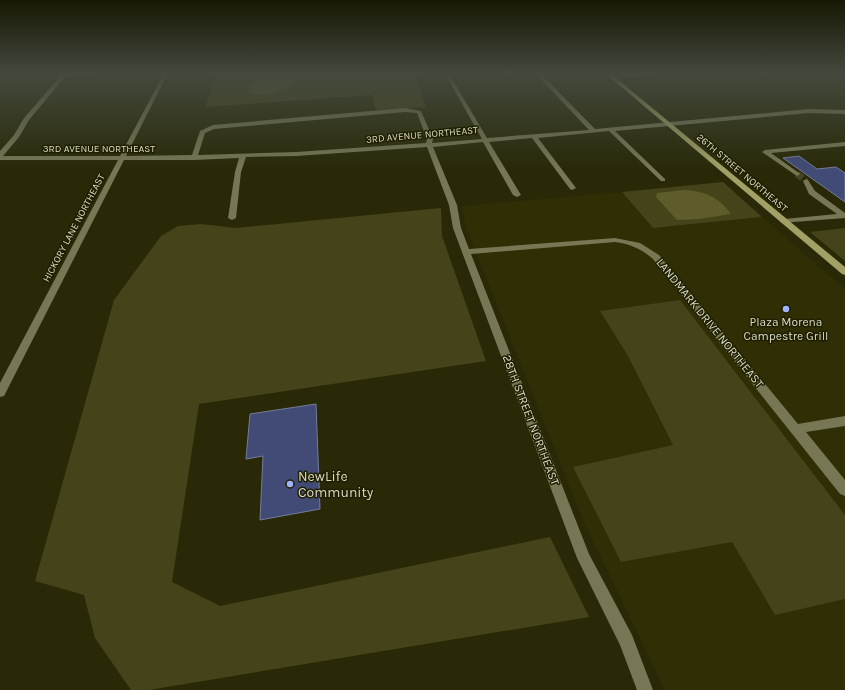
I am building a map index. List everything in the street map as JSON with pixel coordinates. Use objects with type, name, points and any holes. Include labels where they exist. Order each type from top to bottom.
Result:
[{"type":"main road","name":"26TH STREET NORTHEAST","points":[[645,105],[845,272]]},
{"type":"street","points":[[0,155],[17,136],[26,119],[38,105]]},
{"type":"street","name":"HICKORY LANE NORTHEAST","points":[[0,393],[150,105]]},
{"type":"street","points":[[465,105],[517,196]]},
{"type":"street","points":[[569,105],[594,131]]},
{"type":"street","name":"28TH STREET NORTHEAST","points":[[194,158],[202,132],[213,127],[405,110],[415,111],[421,115],[430,139],[429,145],[453,205],[457,228],[584,558],[626,640],[645,690]]},
{"type":"street","name":"3RD AVENUE NORTHEAST","points":[[0,158],[122,159],[243,156],[429,145],[611,130],[808,111],[845,112]]},
{"type":"street","points":[[611,130],[662,180]]},
{"type":"street","points":[[534,136],[572,188]]},
{"type":"street","points":[[797,174],[765,152],[845,144]]},
{"type":"street","points":[[232,218],[238,172],[243,156]]},
{"type":"street","points":[[806,181],[812,192],[844,216]]},
{"type":"street","points":[[784,221],[844,216]]},
{"type":"street","name":"LANDMARK DRIVE NORTHEAST","points":[[466,252],[615,240],[636,244],[647,249],[656,257],[845,490]]},
{"type":"street","points":[[796,430],[845,421]]},
{"type":"shaded area","points":[[206,105],[231,105],[206,107]]},
{"type":"shaded area","points":[[375,105],[425,105],[426,107],[376,110]]},
{"type":"shaded area","points":[[723,182],[762,217],[653,228],[622,192]]},
{"type":"shaded area","points":[[684,190],[698,192],[716,199],[731,214],[700,219],[677,220],[656,197],[657,193]]},
{"type":"shaded area","points":[[622,192],[653,228],[762,217],[845,289],[845,690],[665,690],[582,518],[465,225],[462,206]]},
{"type":"shaded area","points":[[441,208],[442,236],[486,361],[199,404],[172,582],[220,606],[550,537],[589,617],[149,690],[131,690],[95,638],[84,595],[35,581],[114,300],[161,236],[178,226],[201,224],[235,228]]},
{"type":"shaded area","points":[[845,228],[845,261],[810,232]]},
{"type":"shaded area","points":[[680,300],[845,515],[845,599],[775,615],[732,542],[621,562],[573,467],[673,445],[628,356],[600,311]]},
{"type":"building","points":[[799,156],[817,169],[836,167],[845,173],[845,202],[783,158]]},
{"type":"building","name":"NewLife Community","points":[[316,404],[320,509],[260,520],[263,456],[246,459],[250,414]]},
{"type":"tunnel","points":[[797,174],[806,181]]},
{"type":"place","name":"Plaza Morena Campestre Grill","points":[[786,309]]},
{"type":"place","name":"NewLife Community","points":[[290,484]]}]
